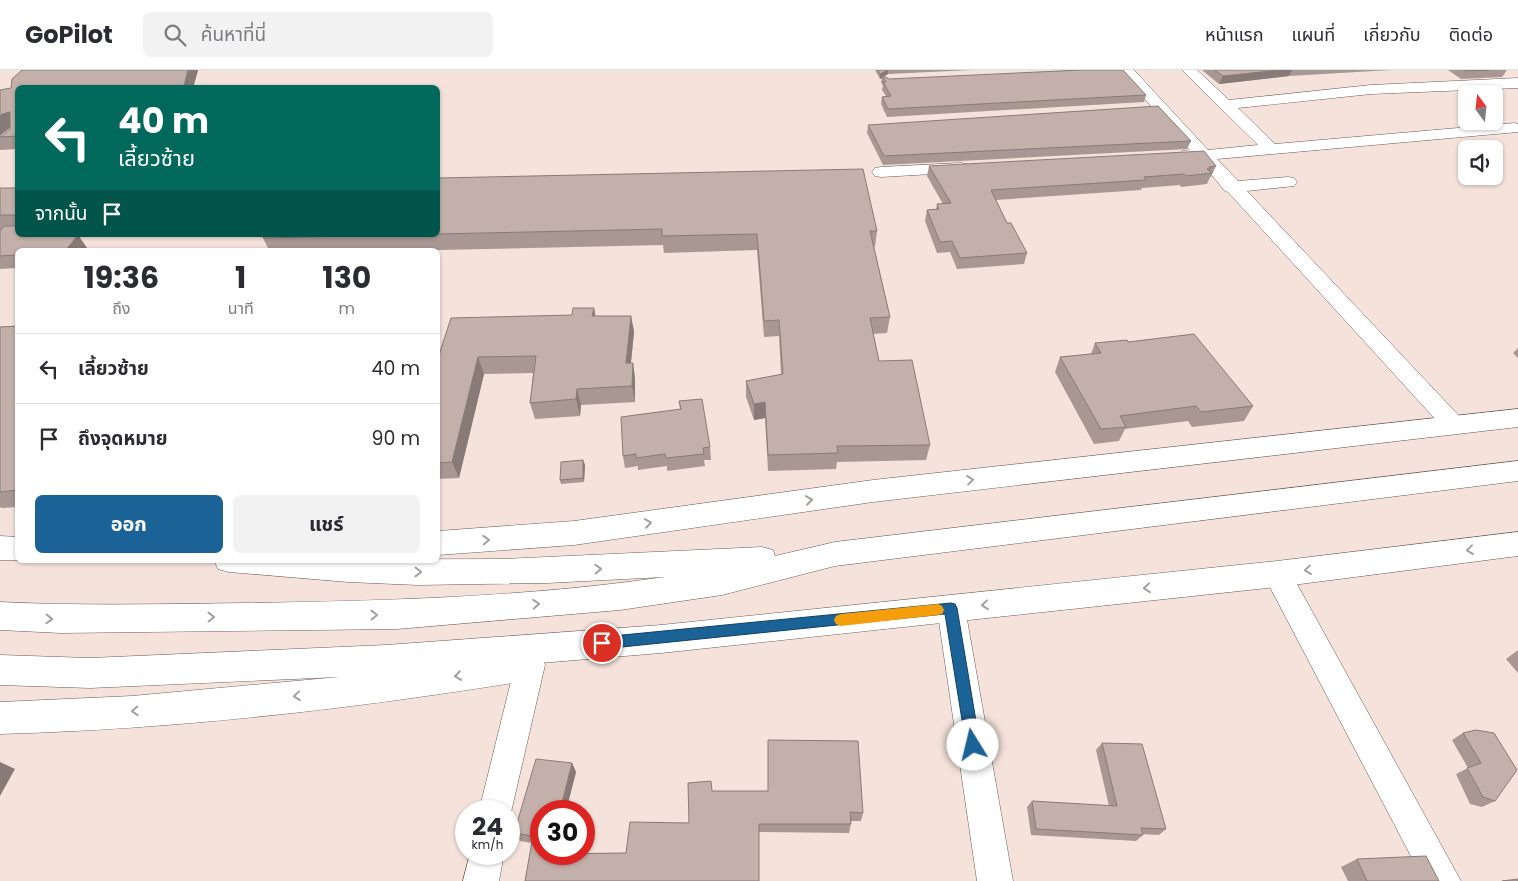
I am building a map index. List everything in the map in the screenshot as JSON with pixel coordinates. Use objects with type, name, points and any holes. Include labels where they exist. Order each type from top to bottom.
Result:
[{"type":"highway","points":[[440,543],[574,533],[873,491],[1518,418]]},
{"type":"highway","points":[[276,563],[416,572],[508,572],[602,569],[835,554],[1518,470]]},
{"type":"highway","points":[[0,670],[90,673],[386,660],[661,639],[1278,574],[1518,544]]},
{"type":"highway","points":[[0,548],[15,549]]},
{"type":"highway","points":[[0,616],[61,619],[397,615],[620,597],[722,582],[835,554]]},
{"type":"highway","points":[[0,718],[193,707],[417,683],[530,665],[661,639]]},
{"type":"street","points":[[1126,70],[1204,154],[1231,187],[1454,425]]},
{"type":"street","points":[[1189,70],[1270,148]]},
{"type":"street","points":[[1224,105],[1316,93],[1439,85],[1518,83]]},
{"type":"street","points":[[1142,109],[1161,108]]},
{"type":"street","points":[[1174,156],[1515,128]]},
{"type":"street","points":[[881,172],[979,167]]},
{"type":"street","points":[[1231,187],[1288,182]]},
{"type":"street","points":[[1278,574],[1443,881]]},
{"type":"street","points":[[951,608],[995,881]]},
{"type":"street","points":[[499,800],[530,665]]},
{"type":"street","points":[[481,881],[485,865]]},
{"type":"building","points":[[22,70],[188,70],[184,85],[15,85],[15,136],[0,137],[10,129],[10,112],[0,116],[0,90],[11,88],[12,79]]},
{"type":"building","points":[[878,70],[888,70],[880,74]]},
{"type":"building","points":[[1081,70],[1123,70],[1146,95],[888,109],[882,97],[891,96],[883,82],[886,82],[882,75],[889,79]]},
{"type":"building","points":[[1214,70],[1280,70],[1223,76]]},
{"type":"building","points":[[1158,106],[1191,141],[884,156],[868,125]]},
{"type":"building","points":[[1204,151],[1216,166],[1207,169],[1212,173],[1144,177],[1146,180],[991,190],[1007,223],[1011,223],[1027,253],[960,258],[952,241],[940,242],[927,210],[939,209],[937,204],[951,203],[929,166]]},
{"type":"building","points":[[863,169],[877,231],[870,231],[890,317],[870,318],[879,361],[912,360],[930,445],[837,446],[838,453],[768,455],[765,402],[754,404],[746,381],[783,374],[779,320],[764,321],[757,234],[662,236],[662,229],[440,234],[440,178]]},
{"type":"building","points":[[0,188],[15,188],[15,215],[0,215]]},
{"type":"building","points":[[4,226],[15,226],[15,237],[76,237],[68,248],[15,248],[15,255],[0,256],[0,231]]},
{"type":"building","points":[[263,237],[305,237],[263,238]]},
{"type":"building","points":[[573,308],[594,308],[592,316],[631,316],[626,363],[633,363],[632,386],[577,389],[576,399],[530,403],[536,356],[478,357],[452,462],[440,463],[440,352],[451,318],[572,315]]},
{"type":"building","points":[[15,326],[15,490],[0,492],[0,327]]},
{"type":"building","points":[[1194,334],[1253,406],[1201,412],[1196,406],[1120,416],[1126,427],[1101,429],[1060,357],[1101,353],[1095,343],[1127,340],[1128,342]]},
{"type":"building","points":[[702,399],[710,447],[703,448],[704,454],[666,458],[665,454],[636,458],[636,454],[623,456],[621,417],[681,409],[679,401]]},
{"type":"building","points":[[583,460],[583,478],[560,480],[561,462]]},
{"type":"building","points":[[1476,730],[1494,733],[1517,770],[1495,801],[1483,797],[1467,768],[1481,763],[1463,733]]},
{"type":"building","points":[[768,740],[858,741],[863,813],[850,812],[851,824],[759,824],[759,881],[525,881],[530,853],[530,865],[595,865],[595,853],[626,853],[630,822],[689,823],[688,783],[711,781],[712,791],[768,791]]},
{"type":"building","points":[[1102,743],[1142,744],[1166,829],[1141,828],[1143,835],[1036,829],[1032,801],[1117,806]]},
{"type":"building","points":[[536,759],[572,763],[563,800],[530,800],[530,836],[520,834],[520,813]]},
{"type":"building","points":[[1426,856],[1439,881],[1367,881],[1357,859]]},
{"type":"building","points":[[1518,879],[1518,881],[1502,881]]},
{"type":"slow traffic","points":[[841,620],[938,610]]},
{"type":"route","points":[[602,643],[661,639],[951,608],[973,745]]}]
